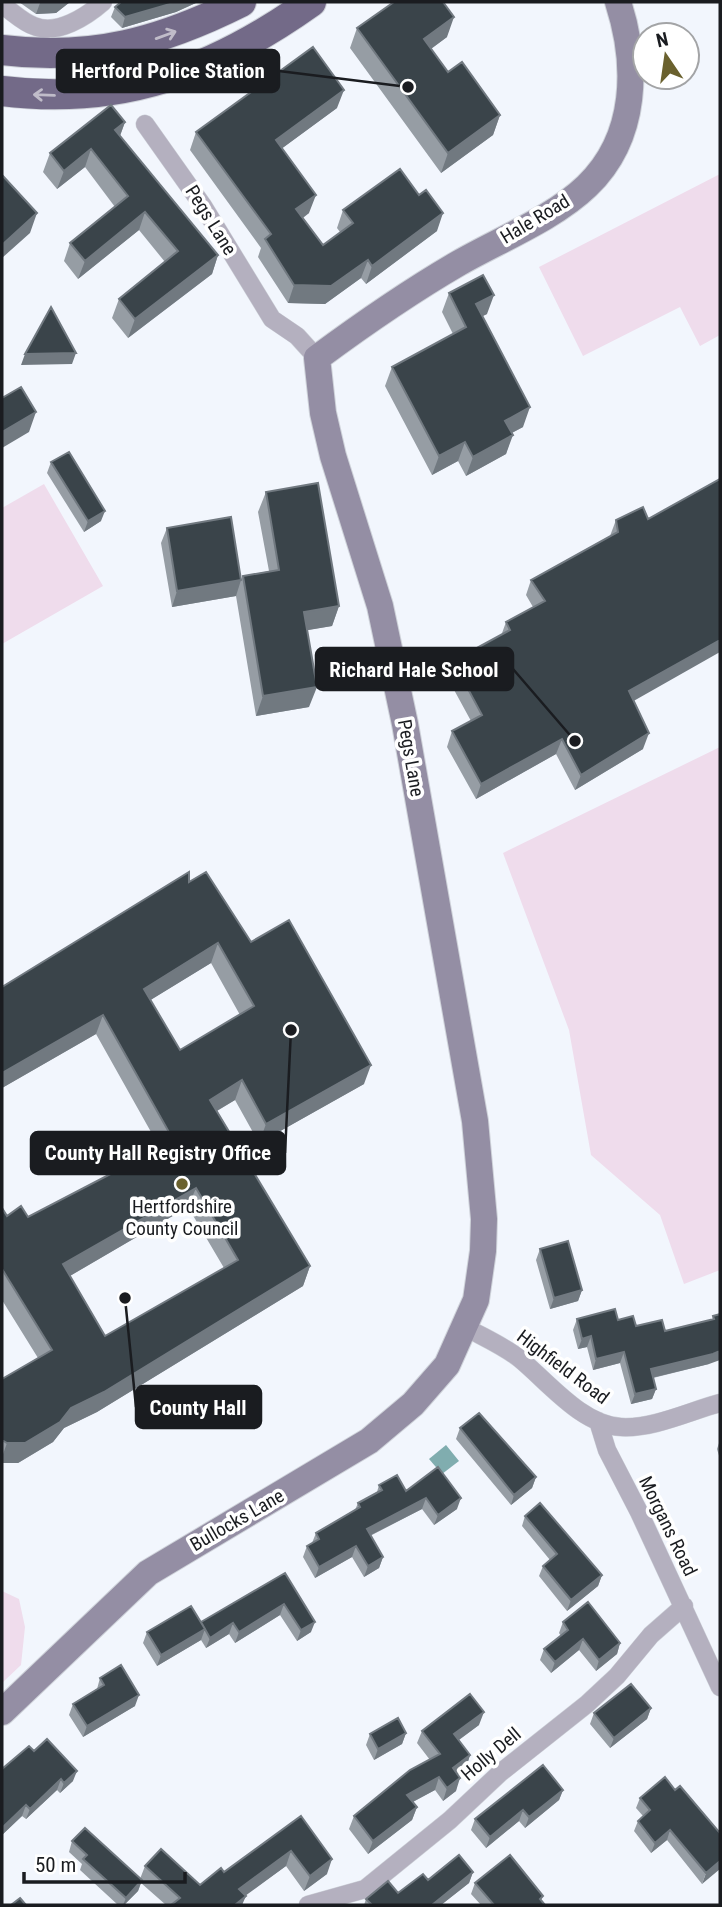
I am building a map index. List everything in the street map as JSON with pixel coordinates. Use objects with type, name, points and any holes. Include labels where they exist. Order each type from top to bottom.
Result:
[{"type":"highway","points":[[2,50],[65,54],[110,50],[174,32],[241,2]]},
{"type":"highway","points":[[2,91],[65,96],[136,88],[184,73],[229,54],[311,2]]},
{"type":"main road","name":"Hale Road","points":[[317,358],[404,295],[559,207],[587,186],[610,154],[628,109],[632,69],[628,37],[619,2]]},
{"type":"main road","name":"Pegs Lane","points":[[317,358],[323,413],[333,456],[380,606],[405,724],[475,1121],[482,1191],[483,1251],[476,1300],[465,1327]]},
{"type":"main road","name":"Bullocks Lane","points":[[2,1712],[78,1636],[148,1573],[369,1441],[413,1404],[447,1365],[465,1327]]},
{"type":"street","points":[[2,5],[42,29],[86,17],[103,2]]},
{"type":"street","name":"Pegs Lane","points":[[145,124],[203,206],[272,319],[297,336],[317,358]]},
{"type":"street","name":"Highfield Road","points":[[465,1327],[518,1357],[570,1402],[598,1421],[621,1427],[647,1424],[720,1402]]},
{"type":"street","name":"Morgans Road","points":[[598,1421],[607,1450],[720,1686]]},
{"type":"street","name":"Holly Dell","points":[[308,1905],[365,1889],[450,1820],[500,1773],[587,1704],[650,1636],[684,1606]]},
{"type":"shaded area","points":[[720,174],[720,335],[700,346],[680,307],[583,356],[539,267]]},
{"type":"shaded area","points":[[44,484],[103,586],[2,644],[2,508]]},
{"type":"shaded area","points":[[720,747],[720,1270],[684,1284],[660,1215],[591,1155],[569,1030],[503,853]]},
{"type":"shaded area","points":[[2,1591],[19,1599],[25,1627],[21,1665],[2,1683]]},
{"type":"water","points":[[446,1445],[459,1461],[442,1474],[429,1459]]},
{"type":"building","points":[[121,2],[177,2],[125,17],[115,7]]},
{"type":"building","points":[[394,2],[443,2],[454,17],[424,39],[448,72],[462,62],[500,115],[448,153],[357,28]]},
{"type":"building","points":[[313,47],[344,90],[276,140],[316,195],[296,209],[323,245],[353,223],[343,210],[400,169],[419,195],[426,190],[443,213],[372,266],[368,260],[331,286],[294,285],[265,239],[271,234],[196,132]]},
{"type":"building","points":[[111,105],[125,122],[115,130],[218,255],[135,319],[119,299],[178,251],[145,212],[85,261],[70,243],[128,196],[91,149],[64,171],[50,153]]},
{"type":"building","points":[[2,175],[37,213],[2,245]]},
{"type":"building","points":[[483,275],[494,295],[476,304],[530,407],[505,421],[513,435],[473,457],[465,442],[439,456],[392,367],[466,327],[449,293]]},
{"type":"building","points":[[51,307],[76,353],[25,354]]},
{"type":"building","points":[[21,387],[36,412],[2,432],[2,398]]},
{"type":"building","points":[[69,452],[105,511],[88,521],[51,462]]},
{"type":"building","points":[[720,479],[720,640],[629,691],[649,733],[581,775],[562,739],[481,784],[452,731],[482,715],[453,661],[510,630],[506,622],[545,601],[531,580],[618,532],[616,520],[643,507],[648,519]]},
{"type":"building","points":[[318,483],[339,606],[304,612],[317,687],[263,696],[243,576],[279,570],[266,492]]},
{"type":"building","points":[[231,517],[241,580],[177,591],[167,528]]},
{"type":"building","points":[[189,872],[189,882],[206,872],[251,942],[289,920],[371,1065],[266,1124],[242,1080],[210,1100],[310,1266],[104,1392],[71,1408],[60,1422],[25,1443],[7,1443],[2,1440],[2,1379],[52,1350],[2,1269],[2,1208],[7,1216],[21,1206],[28,1217],[174,1141],[103,1015],[2,1073],[2,987]],"holes":[[[218,943],[254,1006],[180,1050],[144,989]],[[196,1188],[238,1260],[105,1336],[63,1264]]]},
{"type":"building","points":[[568,1241],[582,1290],[554,1298],[540,1249]]},
{"type":"building","points":[[615,1309],[618,1320],[633,1316],[636,1326],[662,1320],[665,1331],[714,1319],[713,1316],[720,1314],[720,1351],[651,1369],[656,1389],[635,1394],[624,1352],[596,1359],[591,1336],[582,1339],[577,1319]]},
{"type":"building","points":[[479,1413],[536,1477],[514,1495],[460,1428]]},
{"type":"building","points":[[438,1467],[461,1498],[438,1515],[426,1498],[367,1529],[383,1557],[368,1566],[356,1546],[319,1567],[307,1546],[319,1539],[316,1533],[360,1507],[358,1503],[382,1490],[379,1485],[397,1475],[406,1491]]},
{"type":"building","points":[[540,1503],[602,1575],[571,1600],[543,1566],[557,1554],[525,1516]]},
{"type":"building","points":[[285,1573],[315,1622],[301,1630],[284,1604],[239,1632],[233,1623],[210,1638],[201,1622]]},
{"type":"building","points":[[588,1602],[620,1643],[599,1660],[583,1639],[555,1662],[544,1649],[568,1630],[563,1622]]},
{"type":"building","points":[[191,1606],[205,1629],[161,1655],[147,1632]]},
{"type":"building","points":[[121,1665],[139,1695],[87,1726],[73,1704],[104,1685],[100,1678]]},
{"type":"building","points":[[631,1684],[651,1708],[614,1738],[594,1713]]},
{"type":"building","points":[[470,1694],[484,1712],[454,1734],[470,1755],[453,1768],[460,1778],[447,1788],[439,1777],[407,1795],[417,1807],[373,1841],[354,1816],[410,1770],[440,1754],[422,1731]]},
{"type":"building","points":[[398,1718],[406,1733],[378,1749],[370,1734]]},
{"type":"building","points":[[47,1739],[77,1771],[64,1783],[61,1779],[30,1809],[26,1805],[2,1828],[2,1769],[29,1746],[34,1751]]},
{"type":"building","points":[[543,1765],[563,1790],[529,1817],[523,1810],[490,1837],[475,1819]]},
{"type":"building","points":[[665,1777],[675,1790],[680,1786],[720,1833],[720,1861],[706,1873],[670,1830],[655,1843],[638,1821],[650,1810],[640,1798]]},
{"type":"building","points":[[301,1816],[332,1859],[310,1876],[291,1851],[239,1889],[246,1896],[235,1905],[171,1905],[180,1898],[145,1866],[161,1849],[200,1885],[221,1868],[224,1872]]},
{"type":"building","points":[[85,1828],[142,1880],[126,1898],[83,1859],[87,1855],[72,1841]]},
{"type":"building","points":[[459,1855],[473,1872],[432,1905],[372,1905],[366,1899],[388,1881],[398,1893],[423,1874],[428,1880]]},
{"type":"building","points":[[510,1855],[543,1896],[540,1899],[545,1905],[494,1905],[475,1883]]},
{"type":"building","points":[[20,1898],[26,1905],[11,1905]]},
{"type":"place","name":"Hertford Police Station","points":[[408,87]]},
{"type":"place","name":"Richard Hale School","points":[[575,741]]},
{"type":"place","name":"County Hall Registry Office","points":[[291,1030]]},
{"type":"place","name":"Hertfordshire County Council","points":[[182,1184]]},
{"type":"place","name":"County Hall","points":[[125,1298]]}]
